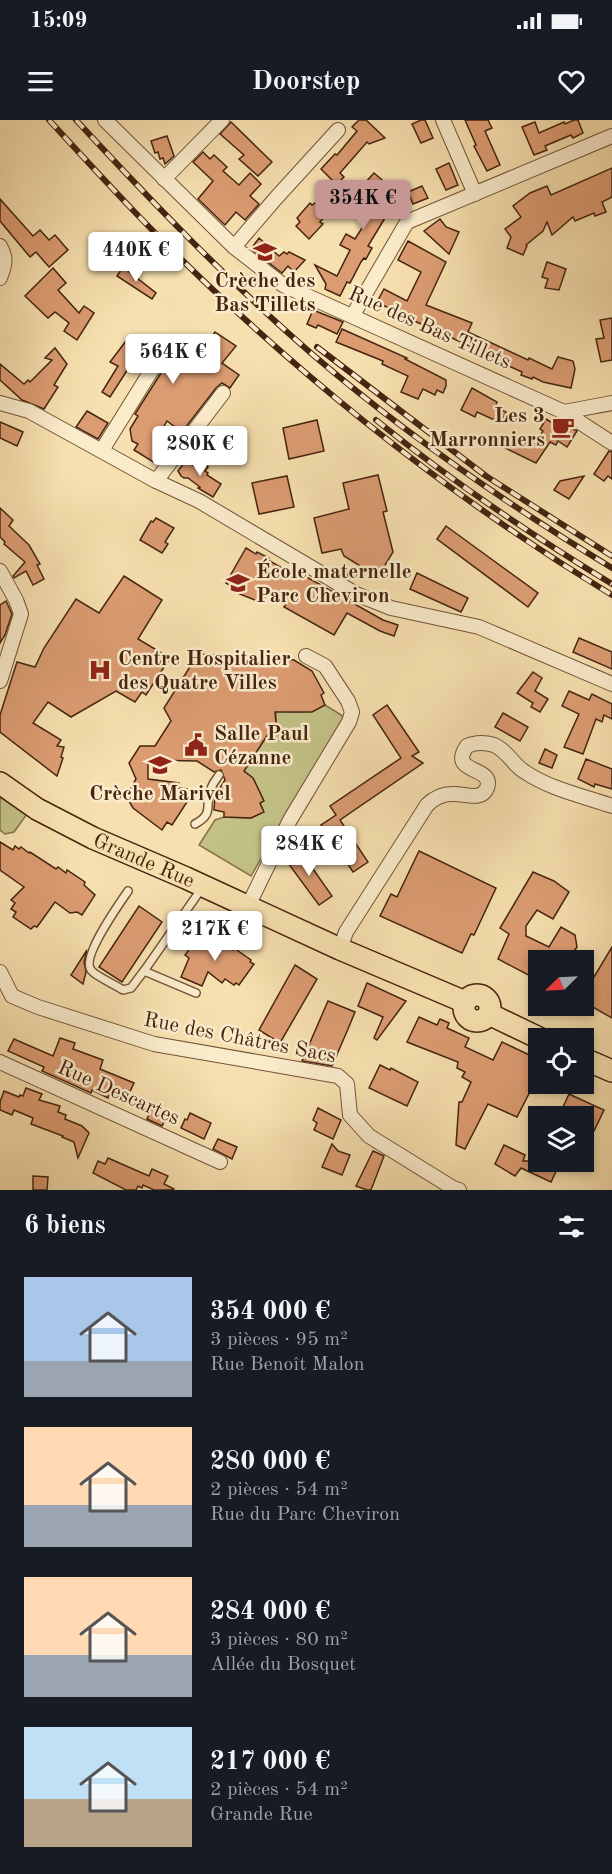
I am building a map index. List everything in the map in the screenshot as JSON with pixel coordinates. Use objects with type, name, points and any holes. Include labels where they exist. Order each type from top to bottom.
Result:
[{"type":"main road","name":"Grande Rue","points":[[0,783],[37,809],[67,825],[340,949],[462,1000],[473,995],[482,995],[489,1002],[489,1014],[528,1033]]},
{"type":"main road","points":[[594,1063],[612,1071]]},
{"type":"street","name":"Rue des Bas Tillets","points":[[105,120],[234,247],[283,285],[564,412],[612,443]]},
{"type":"street","points":[[164,179],[222,120]]},
{"type":"street","points":[[443,120],[475,194]]},
{"type":"street","points":[[234,247],[338,130]]},
{"type":"street","points":[[352,315],[407,222],[612,136]]},
{"type":"street","points":[[0,246],[6,262],[0,278]]},
{"type":"street","points":[[102,450],[153,368]]},
{"type":"street","points":[[156,481],[223,393]]},
{"type":"street","points":[[0,403],[29,411],[156,481],[199,501],[356,594],[391,608],[479,627],[612,684]]},
{"type":"street","points":[[564,412],[612,403]]},
{"type":"street","points":[[0,572],[21,614],[0,681]]},
{"type":"street","points":[[248,906],[290,820],[349,722],[352,712],[348,701],[325,666],[306,656]]},
{"type":"street","points":[[340,949],[346,932],[427,805],[441,795],[475,796],[482,795],[486,790],[488,783],[485,777],[480,772],[467,768],[464,764],[463,752],[467,746],[481,742],[499,747],[523,771],[541,781],[612,806]]},
{"type":"street","name":"Rue des Châtres Sacs","points":[[0,972],[12,996],[59,1014],[154,1044],[338,1076],[347,1084],[350,1115],[369,1136],[459,1190]]},
{"type":"street","name":"Rue Descartes","points":[[0,1062],[220,1162]]},
{"type":"lane","points":[[195,824],[204,819],[209,809],[208,797],[219,775]]},
{"type":"lane","points":[[128,891],[94,947],[89,969],[123,990],[131,988],[204,886]]},
{"type":"lane","points":[[144,971],[196,993]]},
{"type":"shaded area","points":[[325,705],[346,718],[305,782],[251,876],[199,845],[215,820],[224,817],[251,818],[263,812],[260,792],[244,771],[276,722],[276,708],[301,712]]},
{"type":"shaded area","points":[[0,796],[27,814],[14,832],[5,834],[0,830]]},
{"type":"building","points":[[359,120],[366,120],[385,138],[369,144],[367,142],[340,173],[344,177],[337,184],[346,193],[320,222],[323,224],[309,239],[296,226],[300,222],[297,218],[310,203],[312,205],[318,201],[335,183],[321,169],[335,154],[337,155],[357,131],[352,127]]},
{"type":"building","points":[[425,120],[433,138],[421,143],[412,124]]},
{"type":"building","points":[[465,120],[488,120],[492,128],[485,131],[500,165],[487,171],[474,146],[476,145]]},
{"type":"building","points":[[578,120],[583,133],[573,138],[571,135],[545,146],[547,150],[534,155],[522,127],[535,122],[539,133]]},
{"type":"building","points":[[231,122],[272,162],[258,176],[239,159],[244,155],[220,134]]},
{"type":"building","points":[[167,136],[174,156],[165,164],[158,152],[155,153],[151,141]]},
{"type":"building","points":[[203,152],[210,159],[214,155],[227,167],[223,171],[239,185],[250,173],[261,184],[250,196],[259,204],[245,220],[236,212],[225,225],[198,199],[213,181],[193,162]]},
{"type":"building","points":[[449,163],[458,185],[446,190],[436,169]]},
{"type":"building","points":[[612,168],[612,197],[602,202],[606,212],[595,216],[594,213],[575,221],[573,217],[552,235],[547,222],[543,231],[526,245],[523,255],[507,248],[511,237],[505,229],[521,217],[513,206],[530,193],[547,186],[551,195]]},
{"type":"building","points":[[374,173],[401,196],[368,246],[372,248],[366,259],[364,258],[361,262],[340,296],[325,289],[326,284],[315,265],[337,276],[350,250],[340,245],[346,234],[355,239],[369,217],[361,212],[366,206],[354,195]]},
{"type":"building","points":[[422,186],[428,198],[413,204],[408,192]]},
{"type":"building","points":[[0,199],[33,236],[40,230],[49,240],[55,235],[68,250],[49,267],[36,252],[30,257],[0,221]]},
{"type":"building","points":[[440,219],[446,227],[459,232],[449,254],[424,231]]},
{"type":"building","points":[[259,238],[279,256],[284,252],[287,254],[289,252],[305,260],[294,272],[288,266],[282,273],[251,249]]},
{"type":"building","points":[[408,241],[446,262],[426,305],[472,323],[468,332],[528,360],[529,358],[552,369],[558,357],[573,361],[575,369],[571,388],[521,375],[522,372],[471,349],[472,347],[410,319],[407,323],[398,316],[400,314],[377,302],[384,289],[407,301],[421,272],[398,260]]},
{"type":"building","points":[[547,262],[566,269],[559,290],[545,288],[548,279],[542,277]]},
{"type":"building","points":[[123,267],[156,293],[152,299],[117,276]]},
{"type":"building","points":[[53,268],[66,283],[58,290],[79,313],[84,306],[94,313],[77,340],[64,331],[69,323],[55,312],[48,318],[25,296]]},
{"type":"building","points":[[313,310],[343,322],[337,334],[318,325],[316,328],[307,324]]},
{"type":"building","points":[[612,318],[612,360],[601,362],[596,339],[604,338],[600,320]]},
{"type":"building","points":[[342,329],[407,358],[405,359],[446,380],[443,393],[437,390],[435,395],[423,389],[418,399],[401,392],[408,376],[382,364],[383,361],[336,342]]},
{"type":"building","points":[[215,332],[236,346],[222,363],[239,375],[230,388],[222,383],[216,388],[182,432],[167,421],[155,442],[163,448],[155,463],[134,450],[138,444],[132,441],[130,429],[138,416],[135,414],[161,373],[161,364],[153,359],[145,364],[135,358],[110,397],[102,392],[118,366],[110,362],[129,337],[142,345],[149,335],[166,345],[169,342],[179,349],[184,340],[202,351]]},
{"type":"building","points":[[55,348],[67,364],[54,385],[58,387],[44,409],[22,400],[0,380],[0,364],[24,384],[28,380],[30,382],[52,360],[45,358]]},
{"type":"building","points":[[472,388],[497,402],[495,407],[506,412],[501,423],[477,412],[475,417],[461,410]]},
{"type":"building","points":[[87,411],[108,423],[98,439],[76,427]]},
{"type":"building","points":[[546,419],[559,427],[563,422],[577,431],[567,447],[558,441],[556,445],[550,442],[536,463],[505,448],[510,437],[533,447],[543,431],[540,429]]},
{"type":"building","points":[[317,420],[324,451],[289,459],[283,428]]},
{"type":"building","points":[[0,422],[23,432],[17,446],[0,438]]},
{"type":"building","points":[[220,429],[241,444],[232,456],[212,441]]},
{"type":"building","points":[[609,451],[612,452],[612,479],[608,476],[604,481],[594,474]]},
{"type":"building","points":[[186,460],[195,467],[200,461],[208,467],[205,471],[207,475],[221,484],[213,497],[198,488],[200,487],[188,478],[181,476],[178,471]]},
{"type":"building","points":[[378,475],[387,511],[383,512],[393,552],[378,577],[344,556],[341,549],[322,553],[314,518],[349,509],[343,483]]},
{"type":"building","points":[[287,476],[294,507],[259,514],[252,483]]},
{"type":"building","points":[[584,476],[569,499],[554,490],[560,481]]},
{"type":"building","points":[[0,508],[13,520],[9,526],[29,545],[40,564],[37,565],[44,579],[33,585],[26,571],[14,578],[13,576],[25,562],[4,544],[5,542],[0,537]]},
{"type":"building","points":[[156,518],[174,528],[165,542],[168,544],[162,553],[140,540],[151,521],[153,522]]},
{"type":"building","points":[[446,526],[538,593],[528,607],[437,539]]},
{"type":"building","points":[[246,548],[269,558],[268,560],[294,575],[296,571],[383,620],[398,625],[394,636],[347,613],[334,635],[284,607],[286,604],[267,593],[262,603],[235,592],[236,589],[226,583]]},
{"type":"building","points":[[417,573],[468,598],[461,612],[410,589]]},
{"type":"building","points":[[124,576],[162,600],[138,639],[170,658],[146,695],[142,692],[135,702],[116,691],[71,717],[48,702],[33,723],[61,740],[57,746],[64,747],[61,757],[63,758],[57,776],[0,732],[0,715],[17,662],[35,667],[44,648],[76,599],[99,613]]},
{"type":"building","points":[[6,601],[12,614],[0,643],[0,605]]},
{"type":"building","points":[[579,638],[612,652],[612,669],[573,652]]},
{"type":"building","points":[[198,654],[294,660],[312,671],[324,693],[321,695],[325,705],[312,712],[275,712],[276,722],[244,771],[253,778],[264,801],[260,803],[264,812],[251,818],[224,817],[224,812],[214,810],[215,796],[225,780],[221,770],[214,772],[197,761],[148,760],[148,779],[179,783],[179,788],[188,789],[187,802],[172,825],[167,822],[162,830],[133,808],[126,796],[136,779],[129,763],[140,746],[155,746],[171,721],[164,708]]},
{"type":"building","points":[[533,672],[542,678],[535,691],[548,699],[540,712],[531,707],[533,703],[517,693]]},
{"type":"building","points":[[569,691],[589,700],[592,694],[612,704],[612,719],[604,715],[602,722],[596,719],[583,754],[564,747],[579,714],[562,706]]},
{"type":"building","points":[[387,705],[419,752],[412,756],[423,763],[340,820],[368,862],[353,872],[321,825],[336,815],[330,806],[401,758],[373,715]]},
{"type":"building","points":[[503,713],[528,727],[520,741],[495,727]]},
{"type":"building","points":[[545,749],[557,755],[552,768],[539,763]]},
{"type":"building","points":[[586,759],[612,769],[612,789],[595,784],[594,787],[578,779]]},
{"type":"building","points":[[0,842],[13,850],[15,846],[19,849],[21,847],[56,869],[58,867],[66,873],[67,870],[85,882],[84,885],[95,895],[82,915],[77,912],[70,913],[55,902],[37,927],[34,926],[31,929],[13,917],[16,912],[11,909],[15,903],[11,900],[24,887],[0,870]]},
{"type":"building","points":[[299,849],[332,896],[319,905],[285,859]]},
{"type":"building","points":[[419,851],[496,888],[474,935],[471,934],[462,953],[380,916],[391,894],[397,897]]},
{"type":"building","points":[[533,872],[554,881],[569,892],[553,919],[537,910],[526,926],[526,936],[549,947],[561,927],[575,935],[577,947],[575,950],[528,950],[528,975],[498,959],[509,934],[500,928]]},
{"type":"building","points":[[139,906],[162,922],[122,982],[99,967]]},
{"type":"building","points":[[200,934],[206,934],[223,946],[225,944],[233,950],[234,948],[251,960],[250,962],[254,964],[239,985],[236,983],[234,985],[225,979],[222,983],[208,972],[202,986],[181,977],[189,958],[185,955]]},
{"type":"building","points":[[612,947],[612,1018],[594,1008],[594,977]]},
{"type":"building","points":[[87,950],[84,962],[86,972],[83,984],[71,975]]},
{"type":"building","points":[[295,965],[317,979],[280,1043],[259,1030]]},
{"type":"building","points":[[367,983],[406,1001],[377,1040],[374,1038],[383,1017],[358,1006]]},
{"type":"building","points":[[328,1001],[355,1012],[332,1066],[302,1061]]},
{"type":"building","points":[[419,1017],[437,1025],[440,1019],[449,1023],[447,1028],[469,1038],[465,1047],[493,1060],[502,1042],[528,1054],[529,1094],[517,1117],[488,1104],[465,1149],[456,1145],[459,1102],[462,1102],[471,1082],[462,1077],[465,1072],[457,1068],[458,1062],[407,1042]]},
{"type":"building","points":[[60,1038],[75,1043],[73,1049],[103,1060],[100,1069],[134,1083],[127,1098],[110,1092],[108,1098],[92,1090],[91,1093],[42,1071],[44,1067],[8,1051],[14,1039],[53,1056]]},
{"type":"building","points":[[380,1065],[418,1082],[407,1106],[369,1088]]},
{"type":"building","points":[[26,1088],[42,1094],[39,1100],[60,1106],[58,1112],[66,1115],[65,1119],[82,1126],[89,1133],[78,1158],[74,1142],[31,1124],[33,1118],[14,1110],[12,1115],[0,1110],[4,1091],[19,1097],[23,1096]]},
{"type":"building","points":[[569,1094],[604,1110],[594,1131],[594,1106],[564,1106]]},
{"type":"building","points":[[152,1107],[168,1114],[162,1126],[147,1119]]},
{"type":"building","points":[[318,1108],[341,1120],[333,1139],[314,1130],[317,1123],[313,1120]]},
{"type":"building","points":[[190,1113],[211,1123],[204,1139],[181,1128]]},
{"type":"building","points":[[218,1139],[237,1147],[232,1159],[213,1149]]},
{"type":"building","points":[[332,1144],[338,1151],[350,1155],[342,1175],[322,1167]]},
{"type":"building","points":[[504,1145],[525,1155],[523,1161],[528,1161],[528,1171],[521,1168],[515,1176],[495,1164]]},
{"type":"building","points":[[373,1151],[384,1156],[371,1190],[367,1190],[356,1186]]},
{"type":"building","points":[[108,1158],[149,1176],[152,1169],[168,1176],[164,1184],[174,1189],[154,1190],[143,1185],[142,1188],[138,1186],[136,1190],[126,1190],[93,1173],[98,1161],[105,1164]]},
{"type":"building","points":[[530,1172],[556,1172],[551,1182]]},
{"type":"building","points":[[33,1176],[48,1177],[47,1190],[33,1190]]},
{"type":"railway","points":[[49,120],[178,256],[314,380],[361,419],[459,493],[509,529],[612,595]]},
{"type":"railway","points":[[76,120],[220,269],[347,384],[458,467],[534,519],[612,568]]},
{"type":"railway","points":[[317,347],[486,476],[612,556]]},
{"type":"railway","points":[[376,420],[491,506],[612,584]]},
{"type":"place","name":"Crèche des Bas Tillets","points":[[265,252]]},
{"type":"place","name":"Les 3 Marronniers","points":[[563,427]]},
{"type":"place","name":"École maternelle Parc Cheviron","points":[[238,583]]},
{"type":"place","name":"Centre Hospitalier des Quatre Villes","points":[[100,670]]},
{"type":"place","name":"Salle Paul Cézanne","points":[[196,745]]},
{"type":"place","name":"Crèche Marivel","points":[[160,765]]}]
